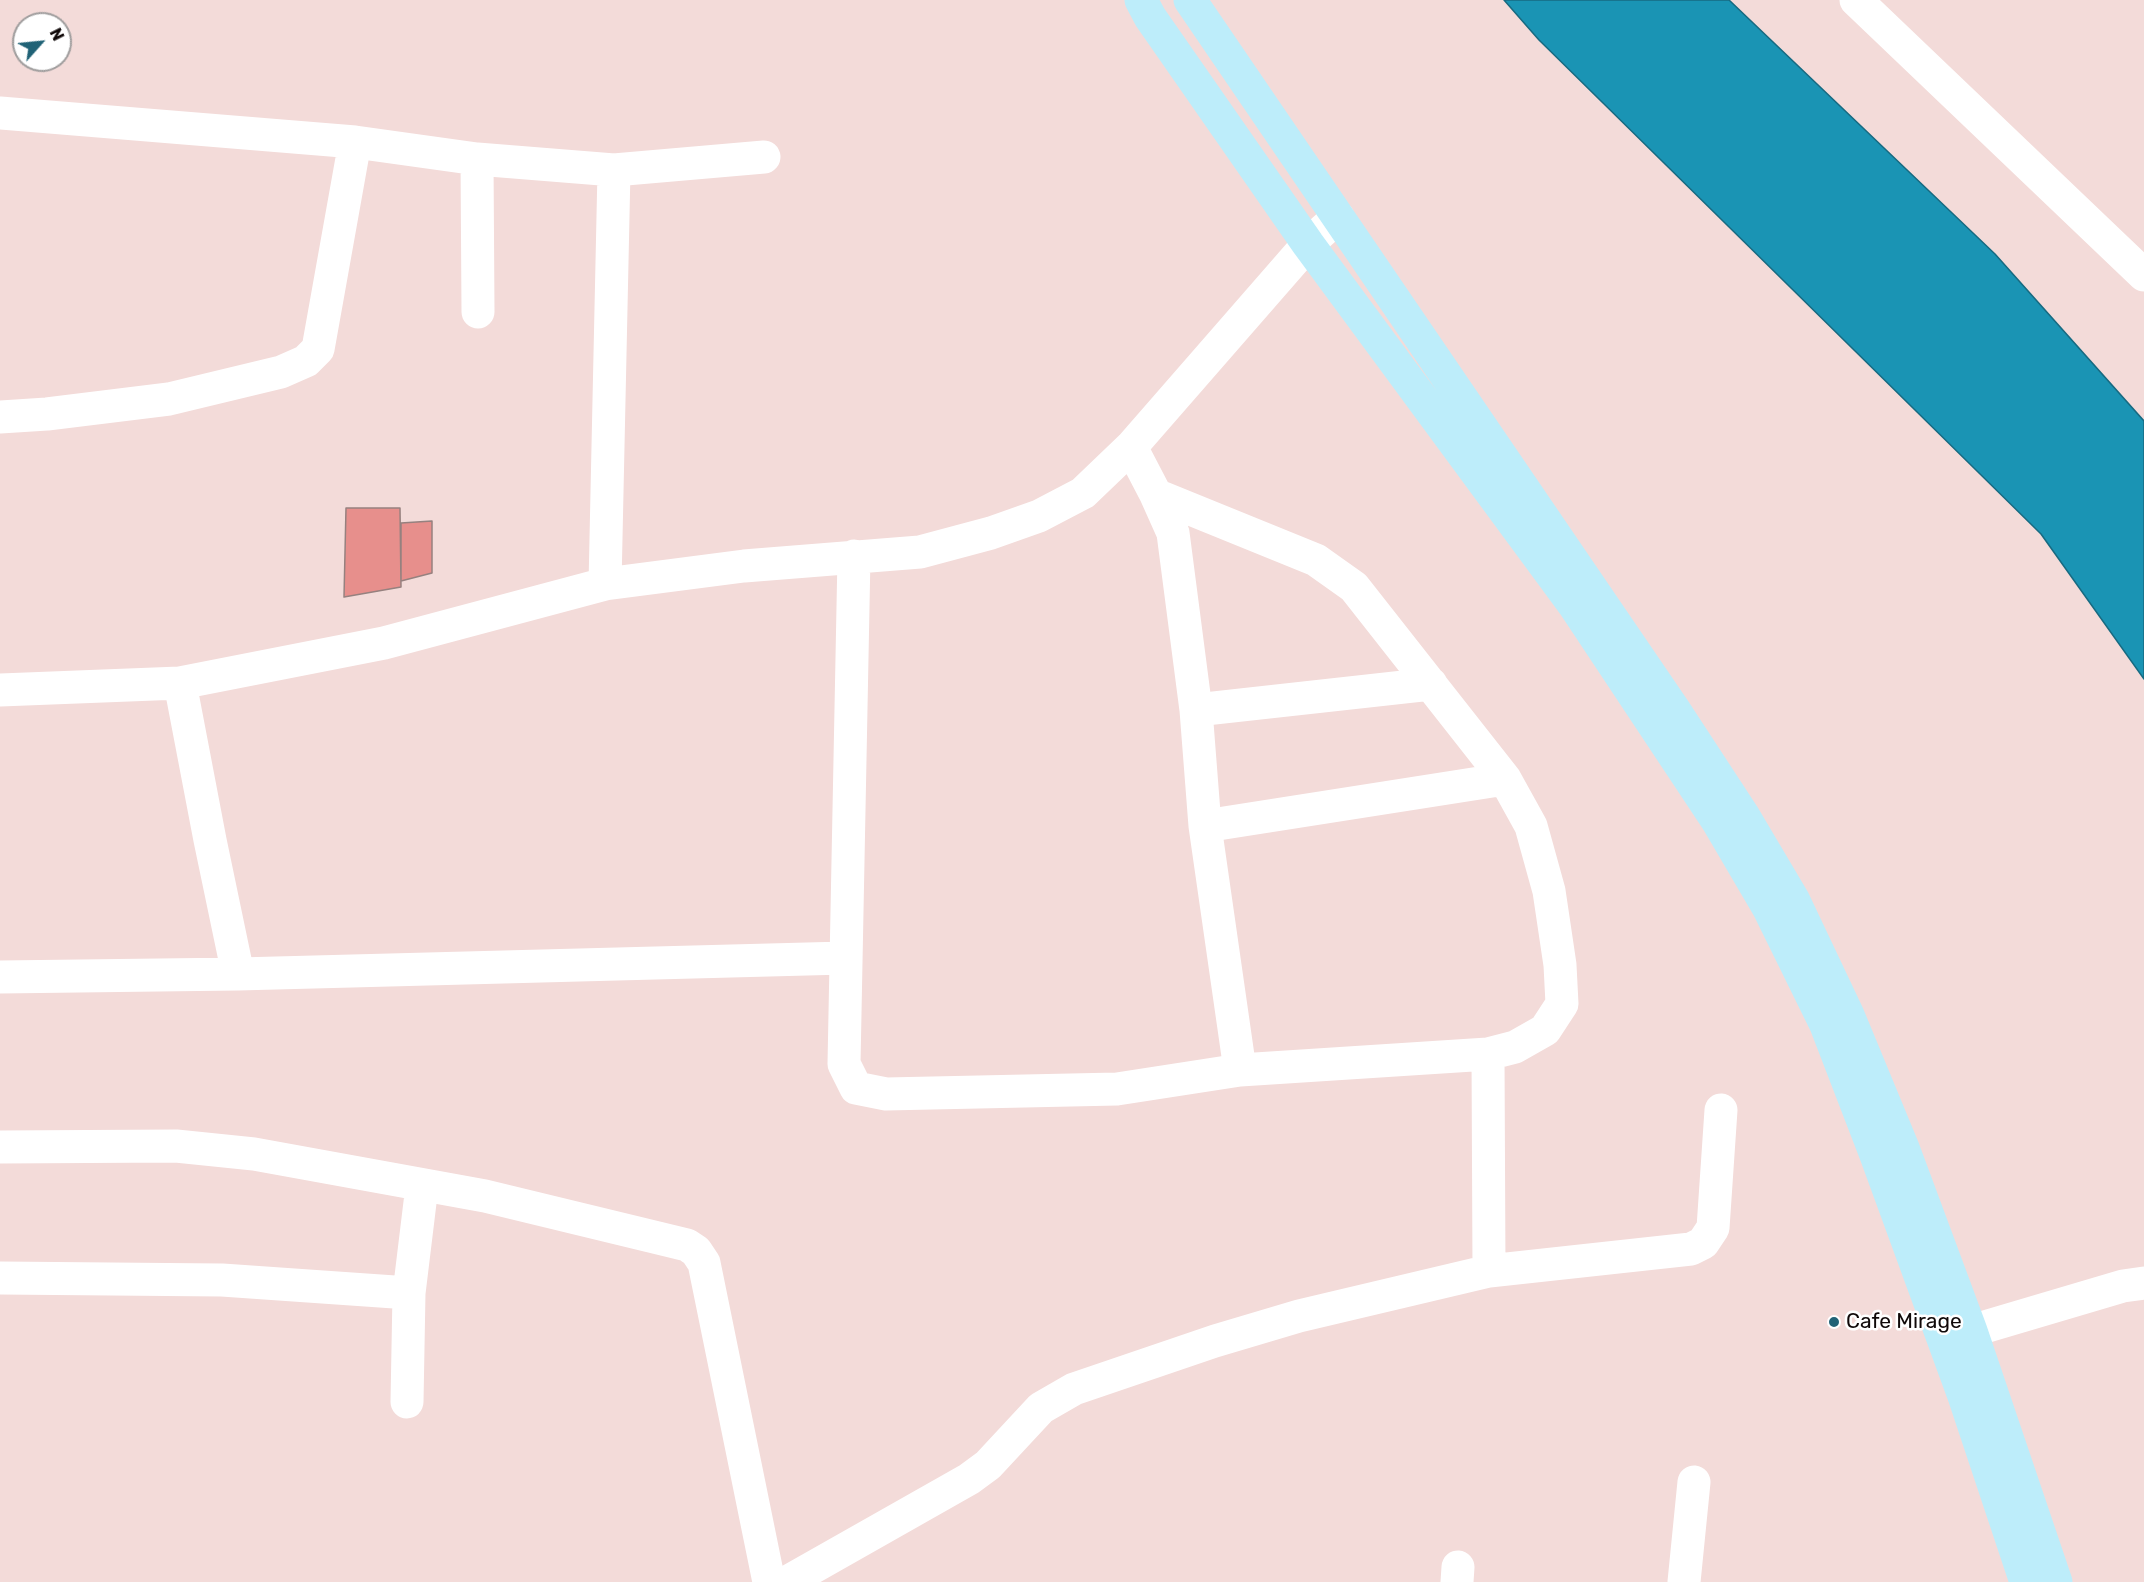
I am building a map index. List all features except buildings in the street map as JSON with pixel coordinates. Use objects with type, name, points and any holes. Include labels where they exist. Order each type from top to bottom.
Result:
[{"type":"main road","points":[[1141,0],[1150,17],[1308,244],[1574,605],[1718,822],[1769,909],[1826,1024],[1964,1396],[2026,1582]]},
{"type":"main road","points":[[1190,0],[1675,711],[1743,815],[1794,901],[1848,1015],[1903,1148],[1971,1330],[2056,1582]]},
{"type":"street","points":[[1856,0],[2143,273]]},
{"type":"street","points":[[0,113],[355,142],[477,159],[614,170],[764,157]]},
{"type":"street","points":[[0,417],[47,414],[169,399],[281,372],[306,361],[318,348],[355,142]]},
{"type":"street","points":[[477,159],[478,312]]},
{"type":"street","points":[[605,584],[614,170]]},
{"type":"street","points":[[0,690],[180,683],[384,643],[605,584],[744,566],[920,552],[991,533],[1039,516],[1083,493],[1131,447],[1308,244],[1338,217]]},
{"type":"street","points":[[1131,447],[1173,533],[1196,710],[1205,826],[1240,1070]]},
{"type":"street","points":[[854,556],[844,1064],[855,1088],[886,1094],[1117,1089],[1240,1070],[1488,1054],[1515,1047],[1545,1029],[1562,1004],[1560,965],[1549,891],[1531,826],[1505,779],[1354,587],[1316,560],[1156,495]]},
{"type":"street","points":[[180,683],[238,974]]},
{"type":"street","points":[[1196,710],[1431,684]]},
{"type":"street","points":[[1205,826],[1505,779]]},
{"type":"street","points":[[0,976],[238,974],[845,958]]},
{"type":"street","points":[[1488,1054],[1489,1271]]},
{"type":"street","points":[[787,1582],[969,1479],[988,1466],[1041,1407],[1074,1389],[1215,1341],[1299,1316],[1489,1271],[1691,1249],[1703,1243],[1713,1228],[1721,1110]]},
{"type":"street","points":[[0,1147],[176,1146],[254,1154],[485,1196],[687,1245],[696,1251],[704,1263],[770,1582]]},
{"type":"street","points":[[406,1402],[409,1293],[422,1186]]},
{"type":"street","points":[[0,1278],[222,1280],[409,1293]]},
{"type":"street","points":[[1971,1330],[2123,1286],[2144,1283]]},
{"type":"street","points":[[1684,1582],[1694,1482]]},
{"type":"water","points":[[1504,0],[1729,0],[1995,254],[2144,421],[2144,679],[2041,534],[1539,40]]},
{"type":"place","name":"Cafe Mirage","points":[[1834,1322]]}]
